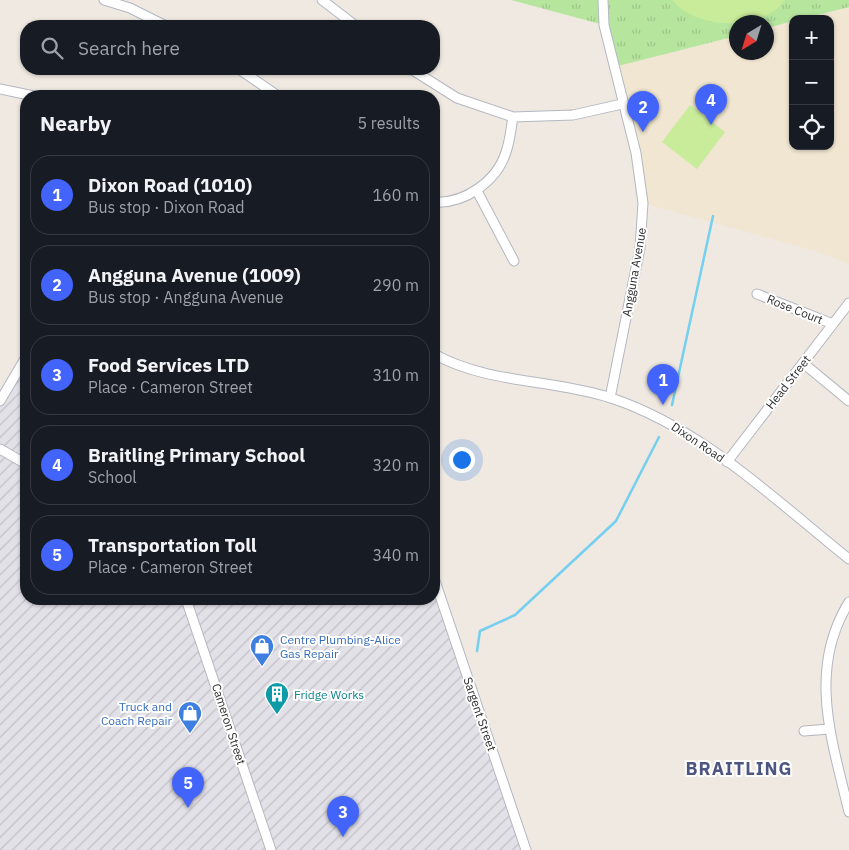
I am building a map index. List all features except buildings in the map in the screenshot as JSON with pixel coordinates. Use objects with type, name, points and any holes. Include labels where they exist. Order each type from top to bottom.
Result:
[{"type":"street","points":[[104,0],[130,8],[154,20]]},
{"type":"street","points":[[322,0],[348,20]]},
{"type":"street","name":"Angguna Avenue","points":[[603,0],[604,25],[622,104],[636,153],[643,203],[640,248],[610,398]]},
{"type":"street","points":[[248,75],[269,90]]},
{"type":"street","points":[[421,75],[457,98],[513,117],[573,115],[622,104]]},
{"type":"street","points":[[0,89],[20,93]]},
{"type":"street","points":[[440,201],[456,200],[476,191],[494,172],[506,153],[513,117]]},
{"type":"street","points":[[476,191],[514,261]]},
{"type":"street","name":"Rose Court","points":[[757,294],[833,324]]},
{"type":"street","name":"Head Street","points":[[727,462],[849,303]]},
{"type":"street","name":"Dixon Road","points":[[440,356],[476,371],[610,398],[672,423],[727,462],[849,559]]},
{"type":"street","points":[[803,363],[849,401]]},
{"type":"street","points":[[0,401],[20,367]]},
{"type":"street","points":[[0,449],[20,461]]},
{"type":"street","name":"Sargent Street","points":[[440,596],[526,850]]},
{"type":"street","points":[[849,602],[836,623],[830,644],[825,703],[849,812]]},
{"type":"street","name":"Cameron Street","points":[[188,605],[270,850]]},
{"type":"street","points":[[804,731],[829,728]]},
{"type":"shaded area","points":[[849,7],[849,264],[815,251],[643,203],[614,67],[729,38],[729,60],[774,60],[774,26],[789,22],[789,150],[834,150],[834,15],[818,15]]},
{"type":"shaded area","points":[[20,367],[20,605],[440,605],[440,596],[526,850],[0,850],[0,401]]},
{"type":"green space","points":[[511,0],[849,0],[849,7],[818,15],[789,15],[789,22],[774,26],[774,15],[729,15],[729,38],[614,67],[604,25]]},
{"type":"green space","points":[[672,0],[785,0],[775,10],[766,15],[729,15],[729,23],[707,20],[694,16]]},
{"type":"green space","points":[[690,105],[725,132],[697,169],[662,142]]},
{"type":"waterway","points":[[672,405],[713,216]]},
{"type":"waterway","points":[[477,651],[480,631],[515,615],[616,521],[659,437]]},
{"type":"place","name":"Braitling Primary School","points":[[711,125]]},
{"type":"place","name":"Angguna Avenue (1009)","points":[[643,132]]},
{"type":"place","name":"Dixon Road (1010)","points":[[663,405]]},
{"type":"place","name":"Centre Plumbing-Alice Gas Repair","points":[[262,667]]},
{"type":"place","name":"Fridge Works","points":[[277,715]]},
{"type":"place","name":"Truck and Coach Repair","points":[[190,734]]},
{"type":"place","name":"Transportation Toll","points":[[188,808]]},
{"type":"place","name":"Food Services LTD","points":[[343,837]]},
{"type":"district","name":"BRAITLING","points":[[739,768]]}]
